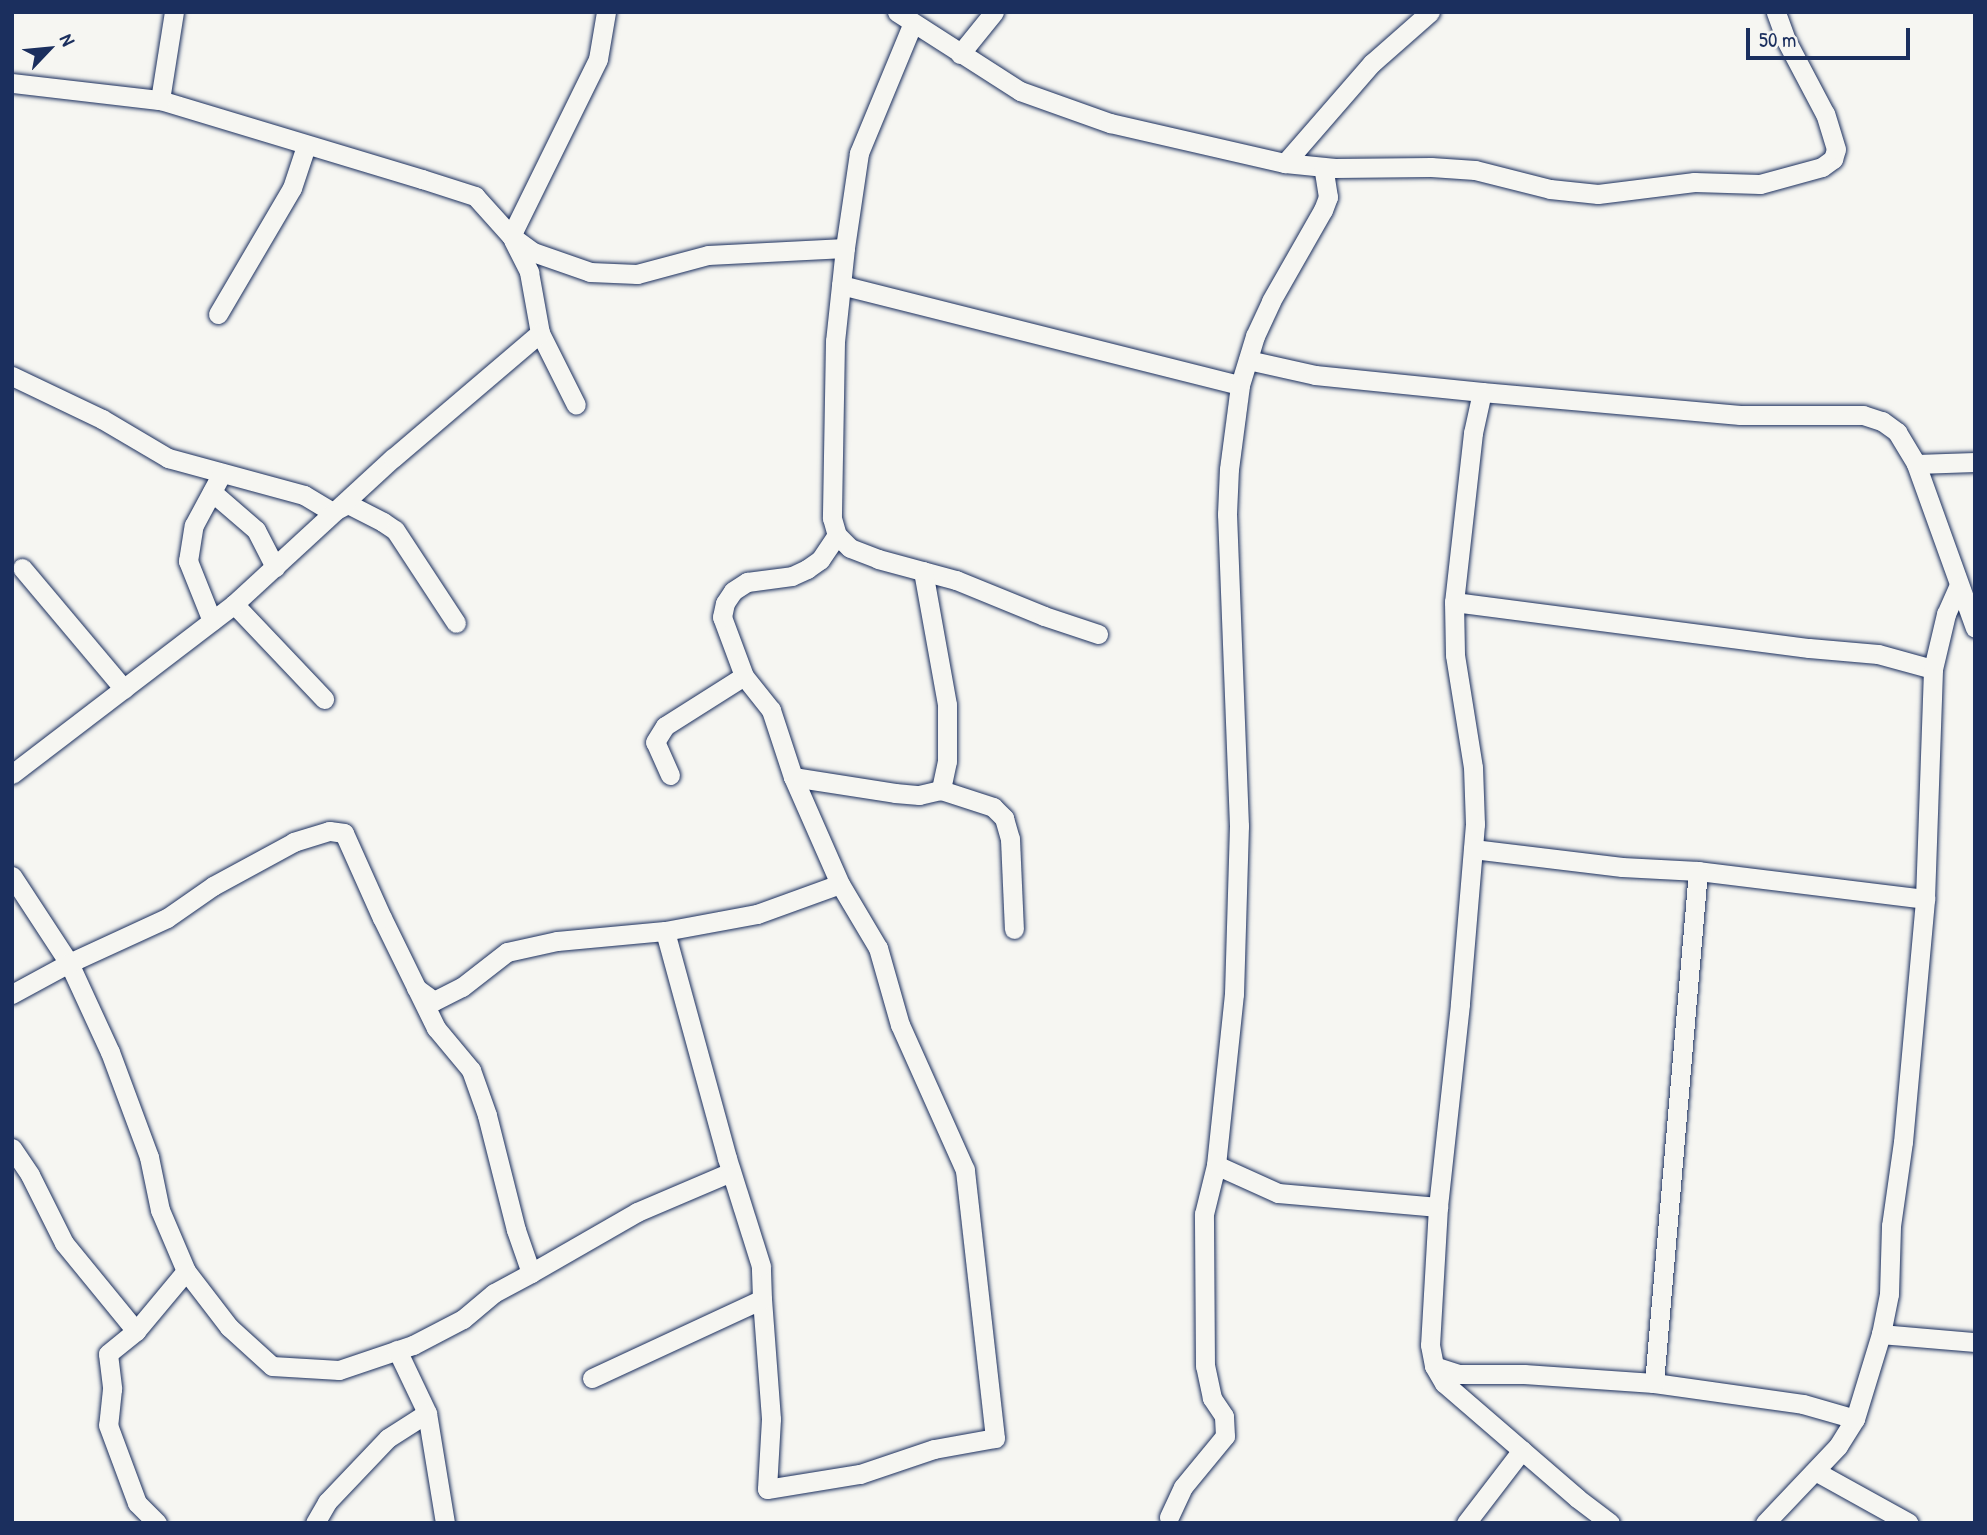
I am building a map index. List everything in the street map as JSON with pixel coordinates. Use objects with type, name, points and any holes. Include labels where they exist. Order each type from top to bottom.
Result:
[{"type":"street","points":[[160,100],[174,12]]},
{"type":"street","points":[[511,236],[598,59],[606,12]]},
{"type":"street","points":[[960,54],[994,12]]},
{"type":"street","points":[[1285,163],[1372,63],[1430,12]]},
{"type":"street","points":[[1097,634],[956,580],[849,548],[837,535],[832,505],[835,341],[845,248],[859,153],[905,18],[1020,91],[1110,123],[1285,163],[1323,167],[1431,167],[1475,170],[1549,189],[1598,194],[1694,182],[1760,184],[1822,167],[1833,159],[1836,149],[1825,114],[1776,12]]},
{"type":"street","points":[[12,83],[160,100],[475,196],[511,236],[533,252],[590,272],[637,274],[708,255],[845,248]]},
{"type":"street","points":[[218,314],[292,188],[306,146]]},
{"type":"street","points":[[1168,1517],[1182,1488],[1226,1436],[1224,1416],[1212,1398],[1205,1366],[1205,1214],[1216,1165],[1234,994],[1239,826],[1227,514],[1229,470],[1241,384],[1248,360],[1270,301],[1323,210],[1328,197],[1323,167]]},
{"type":"street","points":[[511,236],[529,272],[540,332],[576,405]]},
{"type":"street","points":[[841,285],[1241,384]]},
{"type":"street","points":[[12,774],[234,604],[332,512],[540,332]]},
{"type":"street","points":[[1248,360],[1315,375],[1482,392],[1740,415],[1863,415],[1882,421],[1897,432],[1916,464],[1958,587],[1975,628]]},
{"type":"street","points":[[12,376],[102,419],[168,458],[304,495],[332,512]]},
{"type":"street","points":[[1482,392],[1473,433],[1454,602],[1455,655],[1474,767],[1473,849],[1460,1004],[1437,1207],[1430,1345],[1434,1366],[1444,1383],[1610,1523]]},
{"type":"street","points":[[1916,464],[1975,462]]},
{"type":"street","points":[[212,621],[188,561],[194,526],[222,473]]},
{"type":"street","points":[[212,492],[256,530],[275,567]]},
{"type":"street","points":[[332,512],[348,504],[395,530],[456,623]]},
{"type":"street","points":[[665,931],[731,1172],[761,1266],[771,1419],[767,1489],[860,1474],[934,1449],[995,1438],[965,1170],[900,1025],[878,948],[840,884],[793,777],[771,710],[744,676],[722,617],[724,603],[733,591],[747,582],[792,576],[807,569],[820,560],[837,535]]},
{"type":"street","points":[[22,568],[124,690]]},
{"type":"street","points":[[923,571],[947,705],[947,761],[942,790]]},
{"type":"street","points":[[1765,1523],[1838,1446],[1856,1419],[1881,1334],[1889,1294],[1891,1226],[1903,1142],[1925,899],[1933,669],[1947,614],[1958,587]]},
{"type":"street","points":[[1454,602],[1809,648],[1878,654],[1933,669]]},
{"type":"street","points":[[234,604],[324,699]]},
{"type":"street","points":[[670,775],[655,742],[665,726],[744,676]]},
{"type":"street","points":[[793,777],[894,793],[919,795],[942,790],[993,807],[1004,818],[1010,839],[1014,929]]},
{"type":"street","points":[[12,994],[69,963],[167,918],[213,886],[294,842],[329,831],[344,833],[436,1028],[471,1070],[487,1115],[516,1230],[531,1273]]},
{"type":"street","points":[[1473,849],[1622,867],[1698,871],[1925,899]]},
{"type":"street","points":[[1654,1382],[1698,871]]},
{"type":"street","points":[[12,876],[69,963],[120,1074],[149,1157],[160,1210],[186,1271],[229,1327],[272,1366],[339,1370],[413,1345],[463,1319],[494,1293],[637,1212],[731,1172]]},
{"type":"street","points":[[415,987],[434,1001],[462,987],[508,952],[558,941],[665,931],[757,914],[840,884]]},
{"type":"street","points":[[12,1147],[30,1175],[64,1243],[136,1331]]},
{"type":"street","points":[[1216,1165],[1237,1177],[1278,1193],[1437,1207]]},
{"type":"street","points":[[157,1523],[137,1503],[108,1425],[112,1390],[108,1354],[136,1331],[186,1271]]},
{"type":"street","points":[[592,1378],[762,1298]]},
{"type":"street","points":[[1881,1334],[1975,1342]]},
{"type":"street","points":[[397,1350],[427,1413],[445,1523]]},
{"type":"street","points":[[1434,1366],[1459,1374],[1524,1374],[1654,1382],[1802,1404],[1856,1419]]},
{"type":"street","points":[[315,1523],[327,1502],[388,1438],[427,1413]]},
{"type":"street","points":[[1466,1523],[1522,1450]]},
{"type":"street","points":[[1815,1471],[1909,1523]]}]
